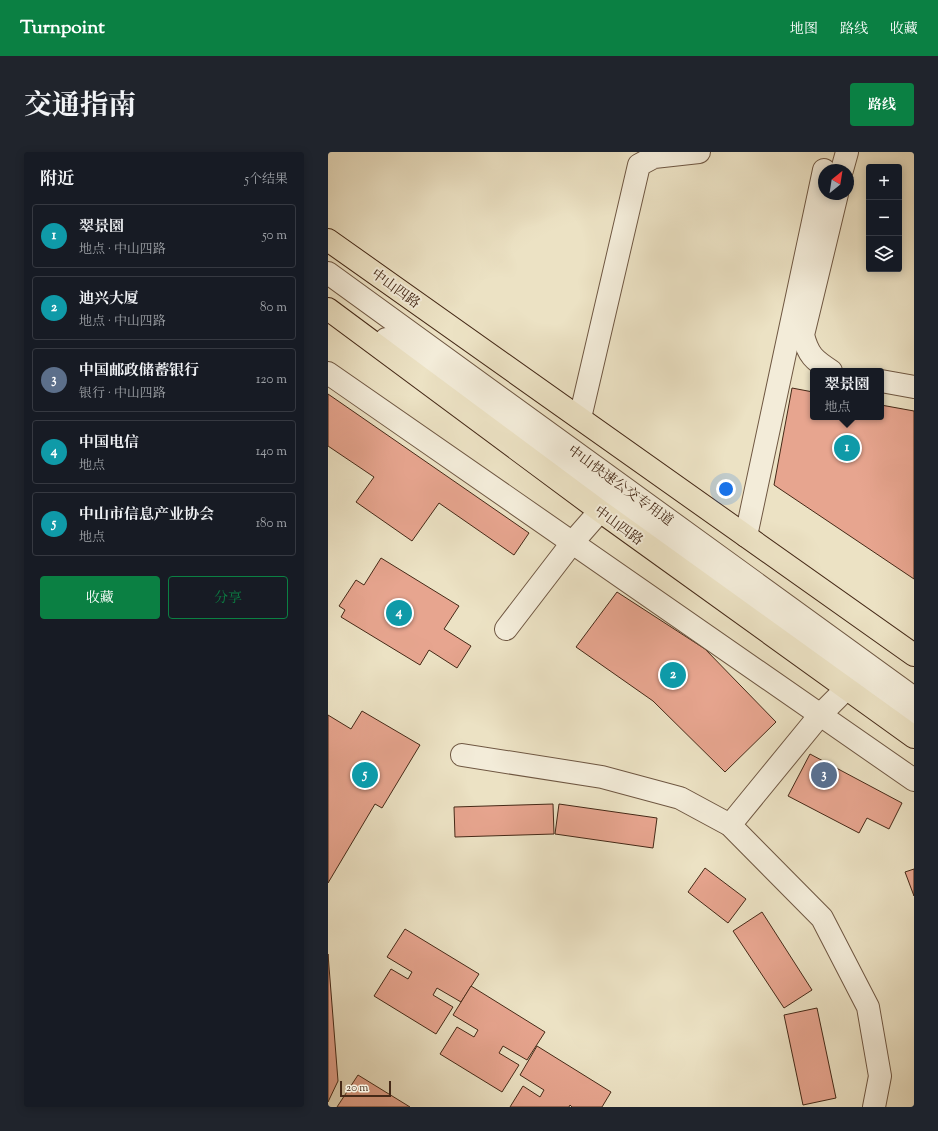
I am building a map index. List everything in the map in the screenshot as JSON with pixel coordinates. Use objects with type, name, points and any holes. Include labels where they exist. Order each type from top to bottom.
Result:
[{"type":"main road","name":"中山四路","points":[[328,240],[914,655]]},
{"type":"main road","name":"中山四路","points":[[328,309],[600,511],[914,737]]},
{"type":"street","points":[[580,418],[638,165],[654,157],[699,152]]},
{"type":"street","points":[[825,164],[828,152]]},
{"type":"street","points":[[844,164],[847,152]]},
{"type":"street","points":[[746,536],[818,198]]},
{"type":"street","points":[[826,368],[815,361],[806,349],[803,335],[836,200]]},
{"type":"street","name":"中山快速公交专用道","points":[[328,273],[914,698]]},
{"type":"street","name":"中山快速公交专用道","points":[[328,297],[914,721]]},
{"type":"street","points":[[328,373],[914,780]]},
{"type":"street","points":[[884,382],[914,387]]},
{"type":"street","points":[[506,629],[572,543],[600,511]]},
{"type":"street","points":[[730,825],[820,715],[846,689]]},
{"type":"street","points":[[462,755],[602,777],[680,798],[730,825],[822,918],[868,1007],[880,1076],[874,1107]]},
{"type":"building","points":[[792,388],[810,391],[810,420],[884,420],[884,406],[914,411],[914,579],[774,485]]},
{"type":"building","points":[[328,394],[529,533],[514,555],[439,503],[412,541],[356,502],[374,477],[328,446]]},
{"type":"building","points":[[381,558],[459,606],[444,629],[471,646],[457,668],[429,650],[420,665],[341,617],[345,610],[339,606],[356,580],[364,585]]},
{"type":"building","points":[[617,592],[705,649],[776,722],[725,772],[653,701],[576,647]]},
{"type":"building","points":[[362,711],[420,745],[382,808],[375,804],[328,883],[328,715],[351,729]]},
{"type":"building","points":[[810,754],[902,803],[889,829],[867,818],[859,833],[788,796]]},
{"type":"building","points":[[553,804],[554,834],[455,837],[454,807]]},
{"type":"building","points":[[559,804],[657,818],[653,848],[555,834]]},
{"type":"building","points":[[705,868],[746,899],[728,923],[688,892]]},
{"type":"building","points":[[914,869],[914,896],[905,872]]},
{"type":"building","points":[[762,912],[812,990],[784,1008],[733,931]]},
{"type":"building","points":[[405,929],[479,974],[461,1002],[437,988],[433,995],[453,1007],[436,1034],[374,996],[391,969],[408,979],[412,972],[387,957]]},
{"type":"building","points":[[328,954],[338,1081],[328,1102]]},
{"type":"building","points":[[471,986],[545,1032],[527,1060],[503,1046],[499,1053],[519,1065],[502,1092],[440,1054],[457,1027],[474,1037],[478,1030],[453,1015]]},
{"type":"building","points":[[817,1008],[836,1098],[803,1105],[784,1015]]},
{"type":"building","points":[[537,1046],[611,1092],[602,1107],[572,1107],[570,1105],[569,1107],[510,1107],[523,1086],[540,1097],[544,1090],[520,1075]]},
{"type":"building","points":[[358,1075],[410,1107],[337,1107]]},
{"type":"place","name":"翠景園","points":[[847,448]]},
{"type":"place","name":"中国电信","points":[[399,613]]},
{"type":"place","name":"迪兴大厦","points":[[673,675]]},
{"type":"place","name":"中山市信息产业协会","points":[[365,775]]},
{"type":"place","name":"中国邮政储蓄银行","points":[[824,775]]}]
